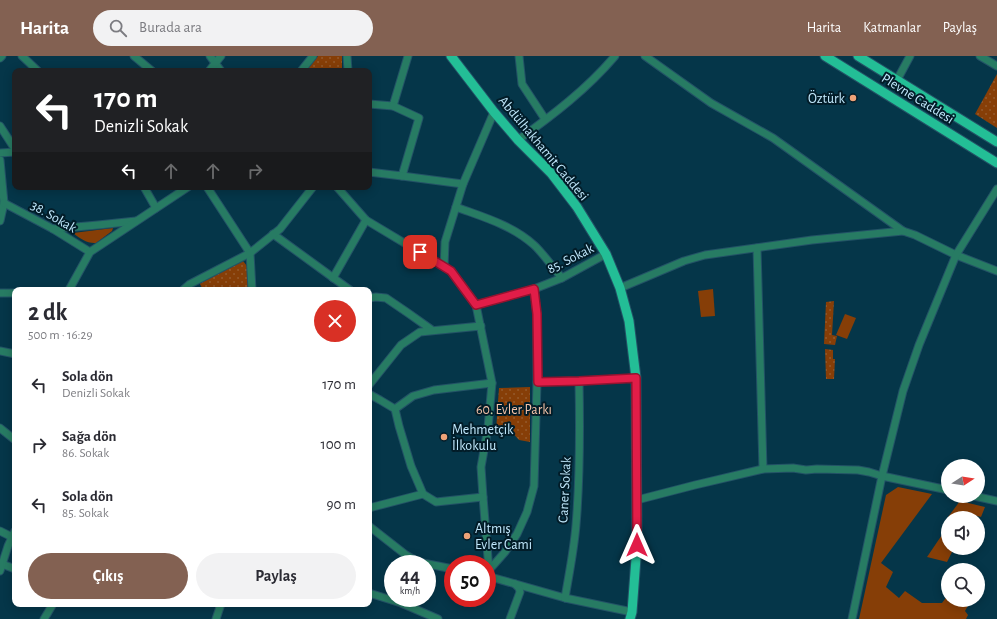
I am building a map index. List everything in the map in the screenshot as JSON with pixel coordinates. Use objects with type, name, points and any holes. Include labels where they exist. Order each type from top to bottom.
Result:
[{"type":"main road","name":"Abdülhakhamit Caddesi","points":[[451,56],[494,112],[518,140],[551,173],[577,207],[606,254],[620,288],[628,321],[636,378],[637,545],[631,615]]},
{"type":"main road","name":"Plevne Caddesi","points":[[825,56],[997,163]]},
{"type":"main road","name":"Plevne Caddesi","points":[[858,56],[997,142]]},
{"type":"street","points":[[22,56],[35,68]]},
{"type":"street","points":[[134,56],[148,68]]},
{"type":"street","points":[[210,56],[218,68]]},
{"type":"street","points":[[212,68],[221,56]]},
{"type":"street","points":[[303,56],[310,59],[303,68]]},
{"type":"street","points":[[348,56],[348,68]]},
{"type":"street","points":[[393,106],[408,56]]},
{"type":"street","points":[[519,56],[522,84],[545,119]]},
{"type":"street","points":[[518,140],[570,101],[606,67],[615,56]]},
{"type":"street","points":[[645,56],[711,103],[773,138],[903,231],[997,272]]},
{"type":"street","points":[[896,80],[910,56]]},
{"type":"street","points":[[980,56],[997,66]]},
{"type":"street","points":[[372,104],[393,106],[419,118],[402,176]]},
{"type":"street","points":[[444,267],[445,242],[463,184],[494,112]]},
{"type":"street","points":[[0,126],[12,146]]},
{"type":"street","points":[[0,153],[12,151]]},
{"type":"street","points":[[0,160],[4,203],[0,221]]},
{"type":"street","points":[[372,172],[463,184]]},
{"type":"street","points":[[852,619],[882,476],[903,391],[956,255],[997,189]]},
{"type":"street","points":[[146,190],[156,208]]},
{"type":"street","points":[[71,287],[90,252],[183,190]]},
{"type":"street","points":[[209,190],[250,253],[252,287]]},
{"type":"street","points":[[186,287],[250,253],[280,229],[312,190]]},
{"type":"street","points":[[340,190],[366,220],[451,271],[476,305],[492,383],[488,428],[481,467],[487,555]]},
{"type":"street","name":"38. Sokak","points":[[4,203],[52,228],[90,252]]},
{"type":"street","points":[[456,207],[494,221],[517,232],[534,245],[562,278]]},
{"type":"street","points":[[333,278],[366,220]]},
{"type":"street","points":[[52,228],[138,221]]},
{"type":"street","points":[[620,288],[684,261],[706,255],[812,240],[903,231]]},
{"type":"street","points":[[273,234],[346,287]]},
{"type":"street","points":[[757,248],[763,469]]},
{"type":"street","name":"85. Sokak","points":[[476,305],[534,289],[562,278],[606,254]]},
{"type":"street","points":[[496,564],[517,534],[527,512],[534,486],[538,382],[537,314],[534,289]]},
{"type":"street","points":[[0,293],[12,293]]},
{"type":"street","points":[[372,298],[386,298],[432,330]]},
{"type":"street","points":[[372,382],[401,345],[420,332],[481,326]]},
{"type":"street","points":[[0,351],[12,353]]},
{"type":"street","points":[[538,382],[636,378]]},
{"type":"street","name":"Caner Sokak","points":[[566,598],[576,527],[580,425],[579,381]]},
{"type":"street","points":[[395,409],[413,396],[434,390],[492,383]]},
{"type":"street","points":[[372,396],[395,409],[411,466],[423,494],[436,502],[482,497]]},
{"type":"street","points":[[0,428],[12,438]]},
{"type":"street","points":[[637,500],[763,469],[794,468],[806,470],[858,470],[941,489]]},
{"type":"street","points":[[372,507],[423,494]]},
{"type":"street","points":[[985,498],[997,501]]},
{"type":"street","points":[[372,528],[406,555]]},
{"type":"street","points":[[0,531],[12,534]]},
{"type":"street","points":[[12,538],[1,568],[12,569]]},
{"type":"street","points":[[496,577],[515,584],[631,615]]},
{"type":"street","points":[[510,619],[520,592],[519,588],[515,584]]},
{"type":"street","points":[[372,594],[384,596]]},
{"type":"street","points":[[44,619],[51,607]]},
{"type":"street","points":[[216,619],[220,607]]},
{"type":"street","points":[[415,607],[438,619]]},
{"type":"green space","points":[[318,56],[342,56],[342,68],[308,68]]},
{"type":"green space","points":[[997,74],[997,128],[975,114]]},
{"type":"green space","points":[[113,228],[112,231],[96,243],[87,242],[73,233]]},
{"type":"green space","points":[[243,261],[247,266],[249,287],[202,287],[200,282]]},
{"type":"green space","points":[[713,289],[715,316],[701,317],[698,291]]},
{"type":"green space","points":[[834,301],[832,335],[837,336],[835,345],[824,344],[826,302]]},
{"type":"green space","points":[[845,314],[856,318],[847,339],[836,335]]},
{"type":"green space","points":[[825,349],[833,350],[833,359],[835,359],[834,379],[826,379]]},
{"type":"green space","name":"60. Evler Parkı","points":[[530,387],[530,442],[519,440],[510,430],[496,431],[499,388]]},
{"type":"green space","points":[[898,487],[932,494],[881,563],[893,572],[886,587],[899,598],[905,591],[922,603],[941,603],[941,607],[967,607],[965,611],[968,615],[966,619],[859,619],[886,495]]},
{"type":"green space","points":[[958,503],[968,503],[985,507],[983,511],[952,511]]},
{"type":"green space","points":[[941,536],[941,555],[950,555],[947,562],[927,557]]},
{"type":"place","name":"Öztürk","points":[[853,98]]},
{"type":"place","name":"Mehmetçik İlkokulu","points":[[444,437]]},
{"type":"place","name":"Altmış Evler Cami","points":[[467,536]]},
{"type":"route","points":[[420,252],[451,271],[476,305],[534,289],[537,314],[538,382],[636,378],[637,545]]}]
